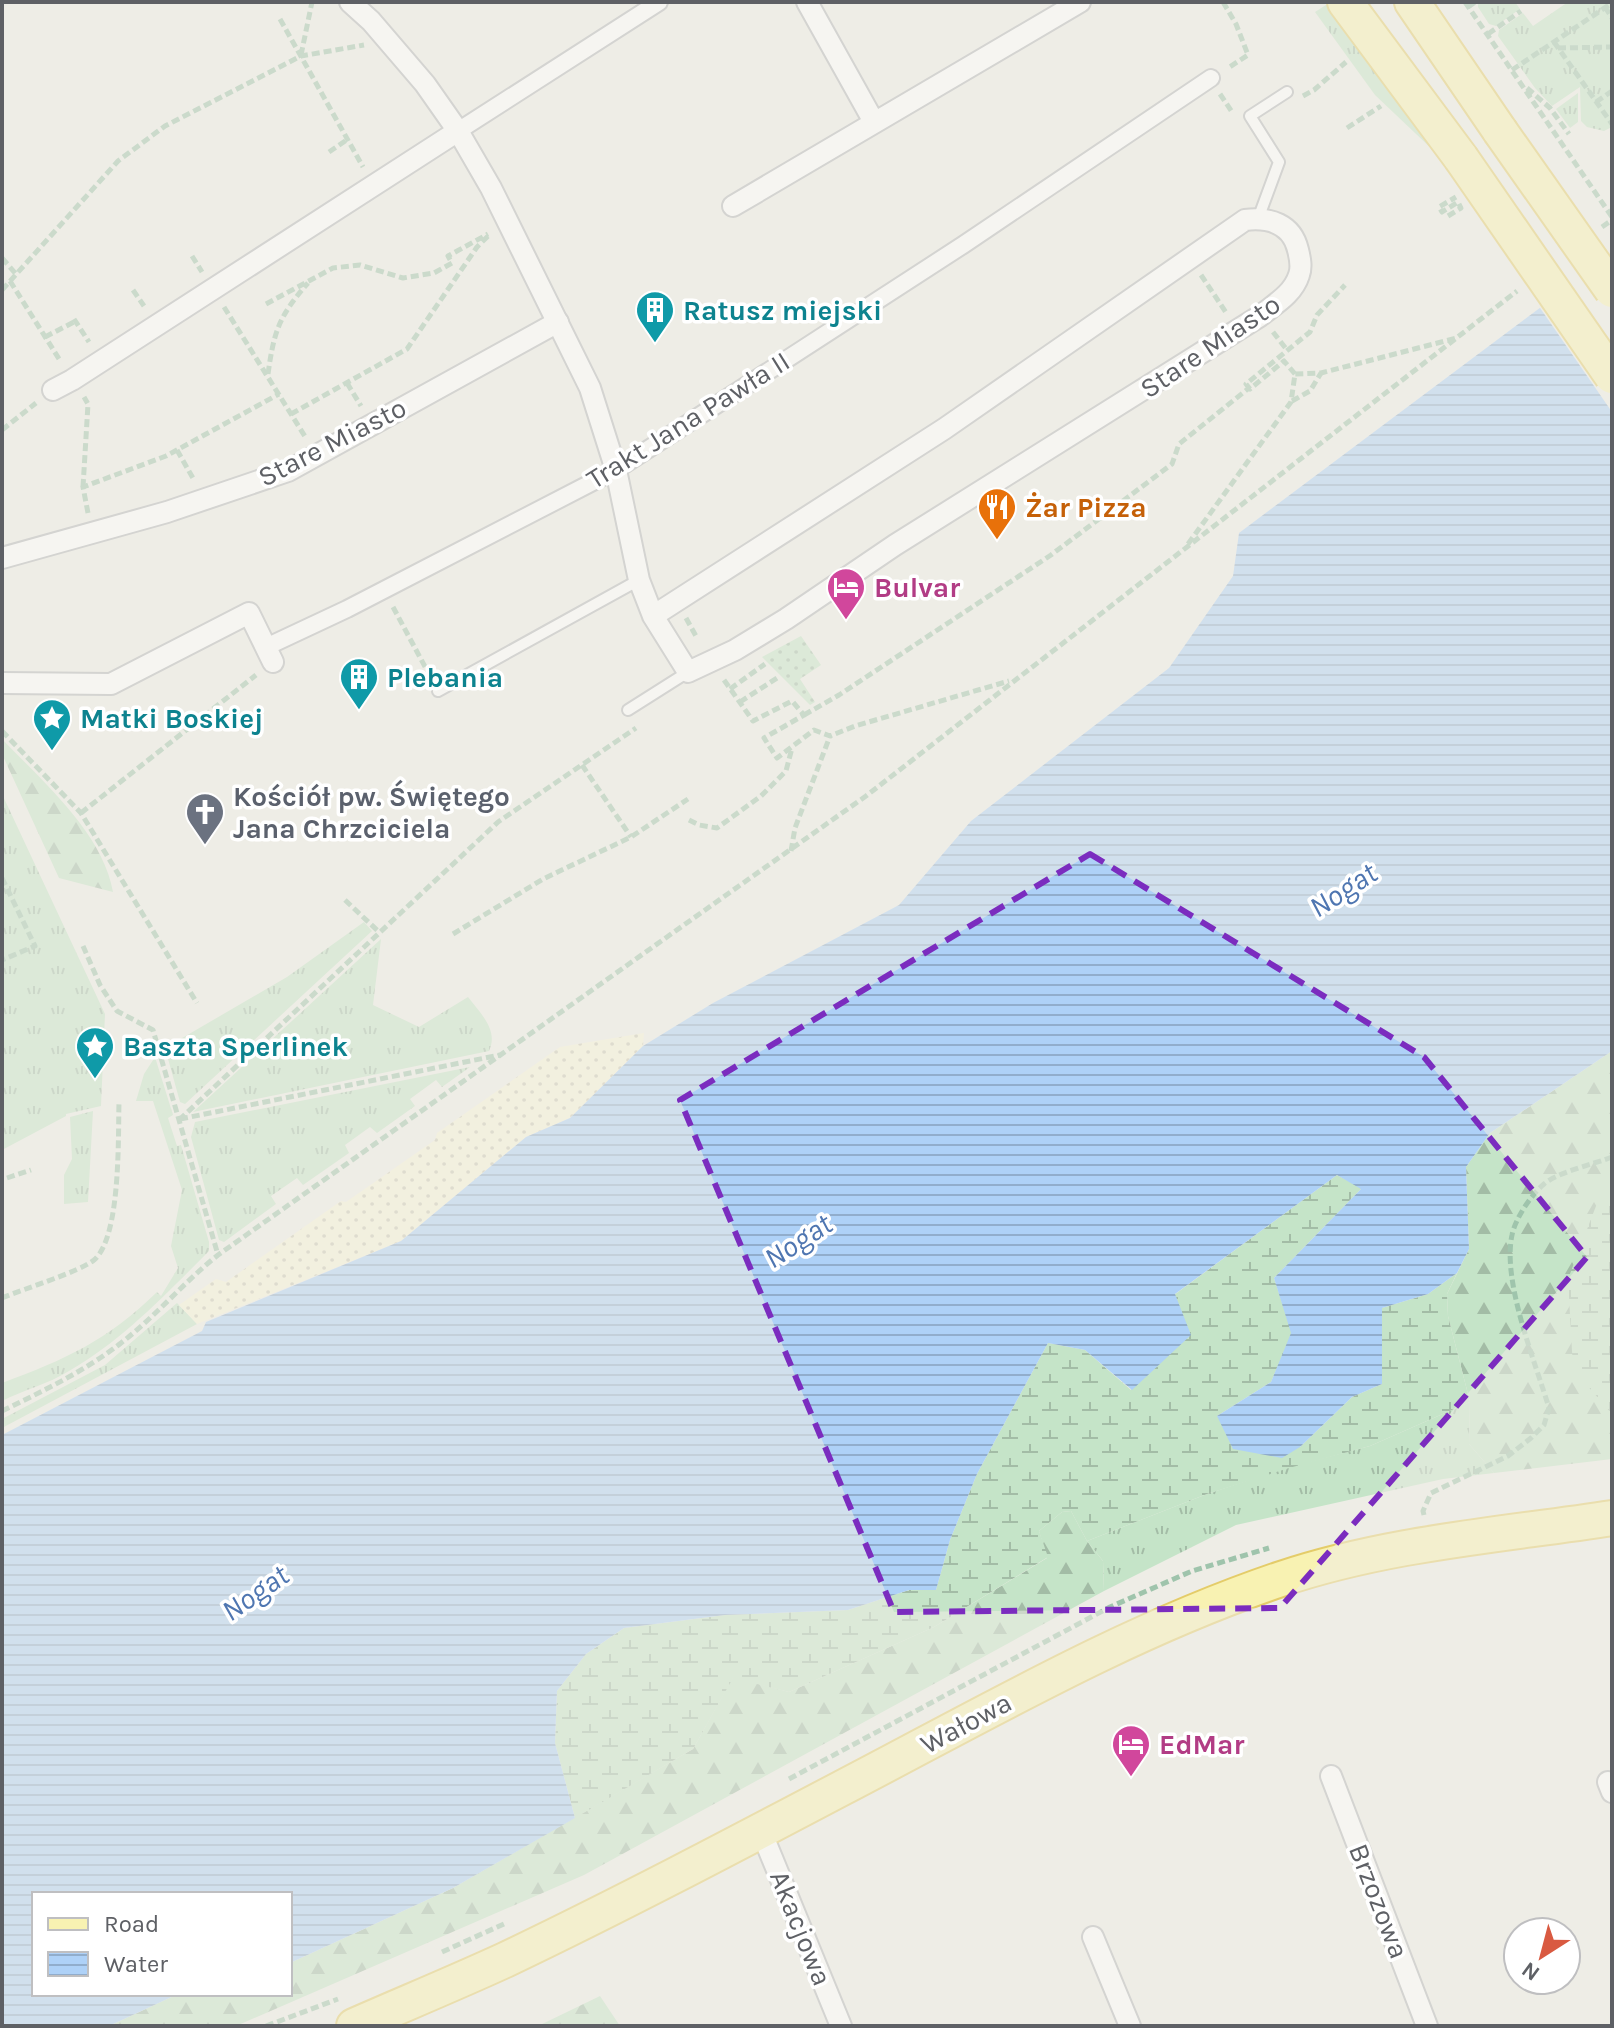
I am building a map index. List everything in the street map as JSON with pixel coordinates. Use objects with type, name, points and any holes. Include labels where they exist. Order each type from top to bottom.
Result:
[{"type":"main road","points":[[1345,2],[1461,158],[1612,376]]},
{"type":"main road","points":[[1412,2],[1612,290]]},
{"type":"main road","name":"Wałowa","points":[[354,2026],[504,1960],[761,1831],[1101,1651],[1193,1611],[1298,1574],[1354,1559],[1431,1543],[1612,1518]]},
{"type":"street","points":[[350,2],[389,41],[425,84],[458,131],[491,188],[590,388],[616,470],[639,580],[653,616],[688,672]]},
{"type":"street","points":[[53,390],[659,2]]},
{"type":"street","points":[[807,2],[874,122]]},
{"type":"street","points":[[733,206],[1080,2]]},
{"type":"street","name":"Trakt Jana Pawła II","points":[[269,655],[384,590],[616,470],[963,245],[1211,78]]},
{"type":"street","points":[[653,616],[944,429],[1245,220],[1258,219]]},
{"type":"street","name":"Stare Miasto","points":[[688,672],[773,627],[895,545],[1238,331],[1291,291],[1300,274],[1301,261],[1296,241],[1286,227],[1258,219]]},
{"type":"street","name":"Stare Miasto","points":[[2,558],[167,512],[288,471],[558,322]]},
{"type":"street","points":[[2,683],[111,684],[249,613],[269,655]]},
{"type":"street","name":"Brzozowa","points":[[1331,1776],[1427,2026]]},
{"type":"street","name":"Akacjowa","points":[[761,1831],[841,2026]]},
{"type":"street","points":[[1093,1937],[1130,2026]]},
{"type":"lane","points":[[1258,219],[1279,162],[1250,116],[1287,92]]},
{"type":"lane","points":[[438,691],[639,580]]},
{"type":"lane","points":[[628,710],[688,672]]},
{"type":"path","points":[[301,56],[312,2]]},
{"type":"path","points":[[1475,2],[1466,5],[1612,217]]},
{"type":"path","points":[[1512,70],[1556,45],[1612,3]]},
{"type":"path","points":[[1605,7],[1612,18]]},
{"type":"path","points":[[1488,34],[1521,11]]},
{"type":"path","points":[[280,19],[374,185]]},
{"type":"path","points":[[2,290],[118,161],[165,126],[301,56],[389,41]]},
{"type":"path","points":[[1556,45],[1612,47]]},
{"type":"path","points":[[1556,45],[1612,124]]},
{"type":"path","points":[[1287,92],[1297,100],[1314,90],[1346,62]]},
{"type":"path","points":[[1524,86],[1550,108],[1569,134]]},
{"type":"path","points":[[1596,102],[1612,91]]},
{"type":"path","points":[[1347,128],[1381,106]]},
{"type":"path","points":[[329,152],[348,139]]},
{"type":"path","points":[[1448,216],[1461,208],[1458,202],[1442,212],[1439,207],[1462,193]]},
{"type":"path","points":[[266,304],[333,268],[360,265],[403,278],[434,273],[452,263],[448,256],[492,231],[477,247],[407,349],[291,414]]},
{"type":"path","points":[[2,258],[16,274]]},
{"type":"path","points":[[1190,258],[1238,331]]},
{"type":"path","points":[[267,376],[273,337],[285,309],[311,280]]},
{"type":"path","points":[[10,281],[88,404],[83,487],[89,521]]},
{"type":"path","points":[[1249,388],[1246,384],[1310,332],[1317,315],[1345,285]]},
{"type":"path","points":[[133,290],[151,317]]},
{"type":"path","points":[[219,298],[311,445]]},
{"type":"path","points":[[2,1411],[100,1359],[123,1342],[218,1255],[791,851],[1505,300]]},
{"type":"path","points":[[45,337],[75,320],[96,353]]},
{"type":"path","points":[[1295,374],[1321,373],[1461,336]]},
{"type":"path","points":[[1013,680],[830,736],[814,730],[777,758],[764,738],[839,695],[1051,555],[1172,464],[1179,444],[1284,361],[1295,374],[1291,402]]},
{"type":"path","points":[[1182,552],[1291,402],[1310,391],[1321,373]]},
{"type":"path","points":[[347,383],[366,415]]},
{"type":"path","points":[[2,430],[53,390]]},
{"type":"path","points":[[83,487],[177,450],[279,394]]},
{"type":"path","points":[[177,450],[199,488]]},
{"type":"path","points":[[384,590],[438,691]]},
{"type":"path","points":[[677,602],[712,661]]},
{"type":"path","points":[[81,813],[269,655]]},
{"type":"path","points":[[765,664],[730,688],[753,721],[792,701],[804,715]]},
{"type":"path","points":[[740,702],[777,678]]},
{"type":"path","points":[[179,1120],[498,822],[638,726]]},
{"type":"path","points":[[2,731],[81,813],[197,1003]]},
{"type":"path","points":[[791,851],[795,828],[830,736]]},
{"type":"path","points":[[689,820],[717,828],[761,796],[786,771],[792,747]]},
{"type":"path","points":[[582,765],[631,837]]},
{"type":"path","points":[[453,934],[543,879],[631,837],[688,799]]},
{"type":"path","points":[[2,878],[35,946],[2,960]]},
{"type":"path","points":[[345,900],[379,932]]},
{"type":"path","points":[[83,946],[100,985],[117,1011],[153,1030],[218,1255]]},
{"type":"path","points":[[179,1120],[502,1055]]},
{"type":"path","points":[[2,1298],[91,1262],[104,1247],[115,1206],[119,1102]]},
{"type":"path","points":[[1431,1543],[1423,1511],[1431,1493],[1508,1456],[1544,1425],[1549,1408],[1518,1307],[1510,1268],[1512,1234],[1527,1204],[1545,1183],[1612,1157]]},
{"type":"path","points":[[7,1178],[31,1170]]},
{"type":"highlighted area","points":[[1090,854],[1424,1057],[1587,1257],[1280,1608],[894,1612],[680,1100]]},
{"type":"green space","points":[[1478,2],[1515,2],[1520,9],[1496,26],[1489,24]]},
{"type":"green space","points":[[1568,2],[1612,2],[1612,127],[1604,131],[1587,127],[1581,121],[1580,87],[1552,106],[1535,88],[1498,36],[1499,30],[1523,13],[1533,26]]},
{"type":"green space","points":[[1329,3],[1435,152],[1375,95],[1315,12]]},
{"type":"green space","points":[[1578,93],[1578,122],[1570,128],[1556,109]]},
{"type":"green space","points":[[801,636],[821,665],[800,679],[815,702],[810,705],[762,657]]},
{"type":"green space","points":[[2,739],[52,790],[84,829],[107,870],[113,892],[59,878],[2,754]]},
{"type":"green space","points":[[2,794],[105,1014],[101,1106],[66,1114],[2,1150]]},
{"type":"green space","points":[[364,922],[372,931],[185,1104],[180,1102],[165,1048],[287,977]]},
{"type":"green space","points":[[381,939],[373,1005],[419,1027],[468,997],[490,1029],[489,1051],[193,1112]]},
{"type":"green space","points":[[1612,1051],[1612,1459],[1494,1473],[1469,1444],[1470,1402],[1448,1316],[1447,1294],[1469,1249],[1466,1167],[1490,1133]]},
{"type":"green space","points":[[155,1057],[173,1115],[168,1118],[177,1146],[181,1145],[209,1251],[143,1316],[107,1346],[61,1376],[2,1401],[2,1383],[66,1357],[103,1336],[157,1292],[161,1296],[178,1268],[171,1246],[182,1190],[153,1101],[136,1101],[144,1074]]},
{"type":"green space","points":[[470,1067],[442,1087],[436,1080],[410,1099],[415,1106],[377,1133],[370,1127],[345,1145],[349,1153],[303,1185],[297,1178],[271,1196],[276,1204],[224,1242],[219,1240],[191,1137],[195,1122]]},
{"type":"green space","points":[[93,1111],[88,1202],[64,1204],[64,1175],[72,1159],[70,1117]]},
{"type":"green space","points":[[1337,1175],[1362,1188],[1274,1278],[1292,1333],[1271,1382],[1217,1416],[1300,1447],[1352,1397],[1382,1384],[1382,1308],[1428,1294],[1457,1273],[1447,1294],[1448,1316],[1470,1402],[1370,1446],[1207,1494],[1087,1541],[1071,1511],[1062,1512],[1039,1531],[1048,1557],[934,1627],[789,1692],[733,1678],[693,1749],[575,1818],[555,1743],[557,1691],[586,1654],[624,1628],[725,1615],[848,1610],[909,1590],[936,1590],[950,1540],[977,1474],[1048,1343],[1085,1350],[1131,1390],[1174,1295]]},
{"type":"green space","points":[[1612,1187],[1612,1414],[1573,1369],[1568,1279],[1596,1206]]},
{"type":"green space","points":[[177,1303],[197,1324],[2,1428],[2,1419],[105,1365]]},
{"type":"green space","points":[[1470,1402],[1469,1444],[1494,1473],[1443,1479],[1236,1525],[1104,1591],[1103,1561],[1087,1541],[1207,1494],[1289,1467],[1370,1446]]},
{"type":"green space","points":[[1071,1511],[1087,1541],[1103,1561],[1104,1591],[584,1875],[236,2026],[109,2026],[174,1996],[292,1996],[292,1962],[453,1888],[693,1749],[733,1677],[789,1692],[934,1627],[1047,1558],[1039,1531],[1062,1512]]},
{"type":"green space","points":[[600,1996],[620,2026],[538,2026]]},
{"type":"sand","points":[[644,1033],[643,1046],[570,1118],[526,1137],[401,1241],[197,1324],[179,1305],[216,1279],[226,1282],[341,1201],[346,1202],[435,1140],[437,1133],[560,1047]]},
{"type":"water","name":"Nogat","points":[[1612,254],[1612,1051],[1490,1133],[1466,1167],[1469,1249],[1457,1273],[1428,1294],[1382,1308],[1382,1384],[1352,1397],[1300,1447],[1282,1458],[1233,1449],[1217,1416],[1271,1382],[1291,1333],[1274,1278],[1361,1189],[1337,1175],[1175,1294],[1191,1335],[1132,1390],[1085,1350],[1048,1343],[977,1474],[950,1540],[936,1590],[909,1590],[848,1610],[725,1615],[624,1628],[586,1654],[557,1691],[555,1743],[575,1818],[453,1888],[292,1962],[292,1892],[32,1892],[32,1996],[174,1996],[109,2026],[2,2026],[2,1435],[202,1331],[206,1322],[401,1241],[526,1137],[570,1118],[643,1046],[713,1003],[899,905],[971,821],[1169,668],[1233,576],[1239,533]]},
{"type":"pier","points":[[1612,250],[1612,412],[1538,305]]},
{"type":"place","name":"Ratusz miejski","points":[[655,344]]},
{"type":"place","name":"Żar Pizza","points":[[997,541]]},
{"type":"place","name":"Bulvar","points":[[846,621]]},
{"type":"place","name":"Plebania","points":[[359,711]]},
{"type":"place","name":"Matki Boskiej","points":[[52,752]]},
{"type":"place","name":"Kościół pw. Świętego Jana Chrzciciela","points":[[205,846]]},
{"type":"place","name":"Baszta Sperlinek","points":[[95,1080]]},
{"type":"place","name":"EdMar","points":[[1131,1778]]}]
